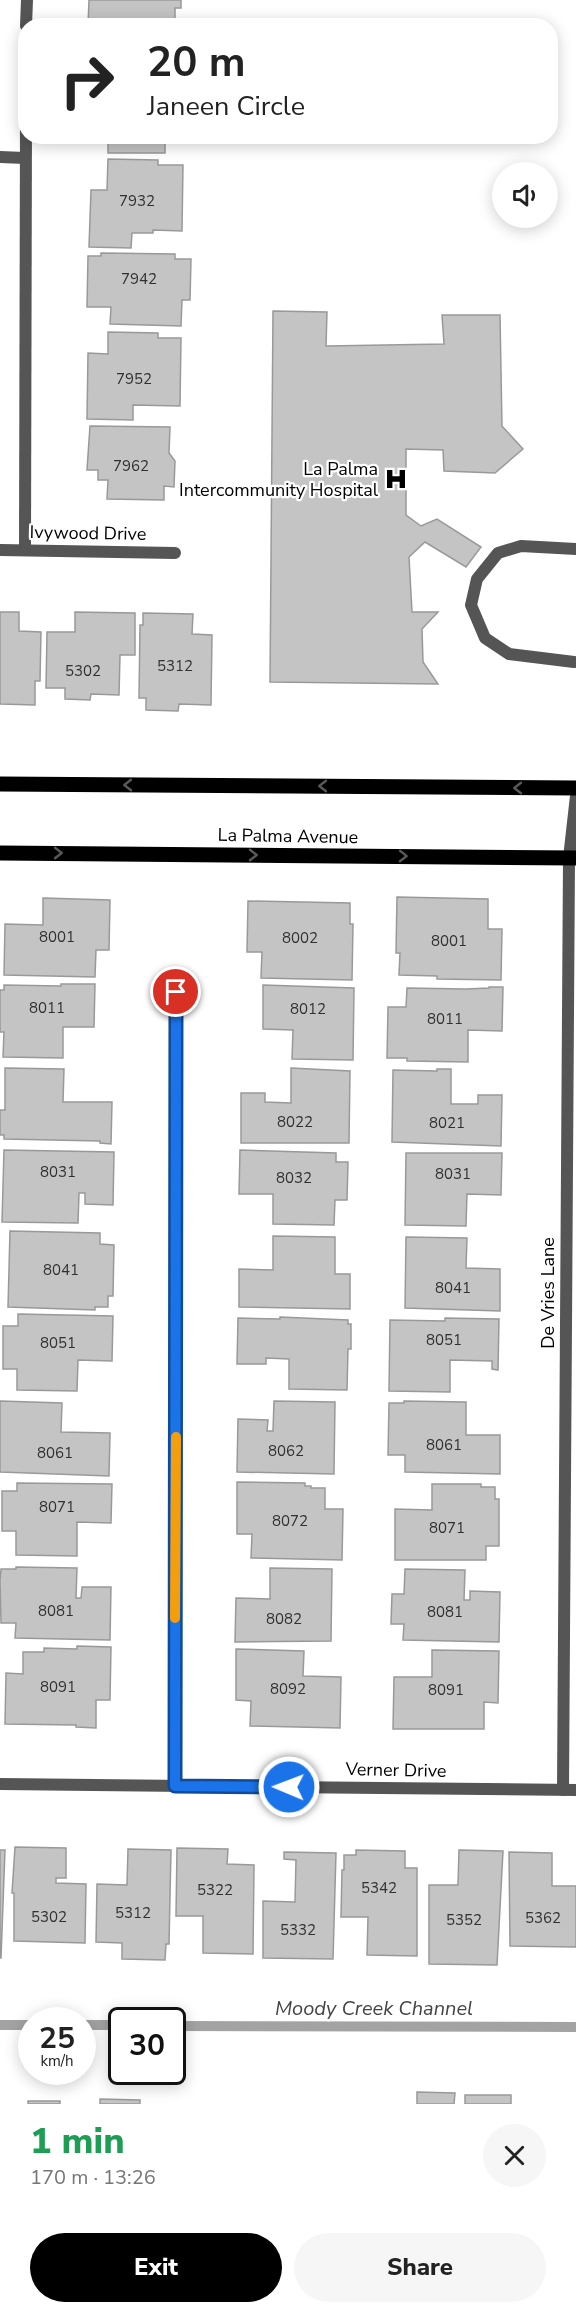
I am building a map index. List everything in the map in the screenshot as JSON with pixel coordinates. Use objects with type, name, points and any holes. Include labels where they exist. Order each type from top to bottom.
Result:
[{"type":"main road","points":[[0,784],[576,788]]},
{"type":"main road","name":"La Palma Avenue","points":[[0,853],[572,858]]},
{"type":"street","points":[[26,18],[27,0]]},
{"type":"street","points":[[25,144],[25,550]]},
{"type":"street","points":[[0,157],[25,158]]},
{"type":"street","points":[[574,662],[509,654],[485,638],[471,605],[477,579],[498,553],[521,546],[576,549]]},
{"type":"street","name":"Ivywood Drive","points":[[0,550],[175,553]]},
{"type":"street","name":"De Vries Lane","points":[[563,1790],[572,858],[576,796]]},
{"type":"street","points":[[175,1786],[176,992]]},
{"type":"street","name":"Verner Drive","points":[[0,1784],[576,1790]]},
{"type":"building","points":[[89,0],[181,0],[181,8],[175,8],[175,18],[88,18]]},
{"type":"building","points":[[108,144],[165,144],[165,153],[108,153]]},
{"type":"building","points":[[108,159],[158,160],[158,165],[183,165],[182,231],[153,230],[153,233],[132,233],[131,248],[89,247],[91,190],[107,190]]},
{"type":"building","points":[[101,253],[175,254],[175,259],[191,259],[190,300],[182,300],[181,326],[110,324],[111,307],[87,307],[88,256],[101,256]]},
{"type":"building","points":[[273,311],[327,312],[326,346],[444,344],[442,315],[500,315],[502,426],[523,449],[495,473],[444,471],[443,450],[406,449],[406,515],[421,526],[437,519],[481,547],[466,567],[425,542],[409,557],[412,612],[438,612],[422,629],[423,662],[438,684],[270,682]]},
{"type":"building","points":[[108,332],[158,333],[158,338],[181,338],[180,406],[133,405],[133,420],[87,419],[88,353],[108,354]]},
{"type":"building","points":[[90,426],[170,427],[169,453],[175,461],[174,487],[164,486],[164,500],[107,499],[108,480],[98,480],[98,470],[87,470]]},
{"type":"building","points":[[0,612],[19,612],[19,631],[41,632],[40,681],[35,681],[35,705],[0,704]]},
{"type":"building","points":[[75,612],[135,613],[135,655],[120,655],[119,695],[91,694],[90,700],[65,699],[65,688],[46,688],[47,632],[75,632]]},
{"type":"building","points":[[143,613],[193,614],[192,634],[212,635],[211,705],[179,704],[178,711],[146,710],[146,698],[139,698],[140,625],[143,625]]},
{"type":"building","points":[[397,897],[488,899],[488,929],[502,929],[501,980],[437,979],[437,976],[399,975],[400,953],[396,953]]},
{"type":"building","points":[[43,898],[110,900],[109,950],[96,950],[95,977],[4,975],[5,924],[43,925]]},
{"type":"building","points":[[248,901],[350,903],[350,924],[353,924],[352,980],[261,978],[262,952],[247,952]]},
{"type":"building","points":[[61,984],[95,984],[94,1027],[63,1027],[63,1058],[3,1057],[4,1032],[0,1032],[0,990],[4,990],[4,985],[61,986]]},
{"type":"building","points":[[263,985],[354,988],[353,1060],[292,1059],[293,1030],[263,1029]]},
{"type":"building","points":[[503,987],[502,1031],[468,1030],[468,1062],[407,1061],[407,1058],[387,1058],[388,1007],[406,1007],[407,988]]},
{"type":"building","points":[[5,1068],[64,1069],[63,1102],[112,1102],[111,1144],[100,1143],[100,1141],[4,1139],[4,1135],[0,1135],[0,1110],[5,1110]]},
{"type":"building","points":[[291,1068],[350,1071],[349,1143],[241,1143],[241,1093],[265,1093],[265,1102],[291,1103]]},
{"type":"building","points":[[437,1069],[451,1069],[451,1104],[478,1104],[478,1095],[502,1095],[501,1146],[392,1142],[393,1070],[437,1071]]},
{"type":"building","points":[[4,1150],[114,1152],[113,1205],[85,1204],[85,1193],[79,1193],[78,1223],[2,1222]]},
{"type":"building","points":[[240,1150],[336,1153],[336,1162],[348,1162],[347,1200],[335,1200],[334,1225],[273,1224],[273,1194],[239,1194]]},
{"type":"building","points":[[406,1153],[502,1153],[501,1195],[467,1194],[466,1226],[405,1225]]},
{"type":"building","points":[[10,1231],[100,1233],[100,1244],[114,1245],[113,1296],[108,1296],[108,1307],[95,1307],[95,1310],[8,1307]]},
{"type":"building","points":[[273,1236],[335,1237],[335,1274],[350,1274],[350,1309],[239,1307],[239,1269],[273,1270]]},
{"type":"building","points":[[406,1237],[467,1238],[466,1268],[500,1269],[500,1311],[405,1308]]},
{"type":"building","points":[[18,1314],[113,1316],[112,1361],[78,1360],[77,1391],[17,1390],[17,1369],[3,1369],[3,1326],[18,1326]]},
{"type":"building","points":[[280,1317],[348,1320],[348,1324],[351,1324],[351,1349],[348,1349],[347,1390],[289,1389],[289,1359],[266,1358],[266,1364],[237,1364],[238,1318],[280,1319]]},
{"type":"building","points":[[445,1318],[499,1319],[498,1370],[492,1369],[492,1361],[450,1360],[450,1392],[389,1391],[390,1320],[445,1321]]},
{"type":"building","points":[[0,1401],[62,1403],[61,1432],[110,1433],[109,1476],[0,1472]]},
{"type":"building","points":[[274,1401],[335,1402],[334,1474],[237,1472],[238,1419],[268,1420],[267,1431],[273,1431]]},
{"type":"building","points":[[404,1401],[466,1402],[466,1435],[500,1435],[500,1474],[405,1472],[405,1455],[388,1455],[389,1403],[404,1403]]},
{"type":"building","points":[[237,1482],[305,1483],[305,1486],[311,1486],[311,1488],[325,1488],[325,1509],[343,1509],[342,1560],[251,1558],[252,1534],[237,1534]]},
{"type":"building","points":[[17,1483],[112,1484],[111,1523],[77,1522],[77,1556],[16,1555],[16,1531],[2,1531],[2,1491],[17,1491]]},
{"type":"building","points":[[432,1484],[481,1484],[481,1487],[495,1487],[495,1499],[499,1499],[499,1546],[486,1546],[486,1560],[395,1560],[395,1509],[432,1510]]},
{"type":"building","points":[[16,1567],[77,1568],[76,1598],[81,1598],[82,1587],[111,1587],[110,1640],[15,1638],[16,1623],[1,1623],[0,1580],[1,1569],[16,1569]]},
{"type":"building","points":[[270,1568],[332,1569],[331,1641],[235,1642],[236,1598],[270,1599]]},
{"type":"building","points":[[405,1569],[465,1570],[464,1600],[470,1600],[470,1591],[500,1592],[499,1642],[403,1640],[404,1624],[391,1624],[392,1594],[404,1594]]},
{"type":"building","points":[[77,1646],[111,1647],[110,1700],[96,1700],[96,1728],[76,1727],[76,1725],[5,1724],[6,1673],[23,1674],[23,1652],[44,1652],[44,1648],[77,1649]]},
{"type":"building","points":[[236,1649],[304,1651],[303,1676],[341,1677],[340,1728],[250,1726],[251,1701],[236,1700]]},
{"type":"building","points":[[432,1650],[499,1651],[498,1703],[484,1702],[484,1729],[393,1729],[394,1677],[432,1677]]},
{"type":"building","points":[[15,1847],[66,1848],[66,1878],[56,1878],[56,1883],[86,1884],[85,1943],[14,1941],[14,1893],[12,1893]]},
{"type":"building","points":[[177,1848],[228,1849],[227,1864],[254,1865],[253,1954],[203,1953],[203,1916],[176,1916]]},
{"type":"building","points":[[128,1849],[171,1850],[169,1944],[166,1944],[165,1960],[122,1959],[122,1943],[96,1942],[97,1884],[127,1885]]},
{"type":"building","points":[[0,1850],[5,1850],[1,1958],[0,1958]]},
{"type":"building","points":[[356,1850],[405,1851],[405,1868],[417,1868],[417,1956],[367,1955],[368,1917],[341,1917],[344,1855],[356,1855]]},
{"type":"building","points":[[459,1850],[503,1851],[497,1965],[429,1964],[429,1885],[458,1885]]},
{"type":"building","points":[[284,1852],[336,1853],[333,1959],[263,1958],[263,1901],[295,1902],[296,1860],[284,1859]]},
{"type":"building","points":[[509,1852],[552,1853],[552,1886],[576,1886],[576,1947],[510,1946]]},
{"type":"building","points":[[417,2092],[455,2093],[454,2104],[417,2104]]},
{"type":"building","points":[[465,2095],[511,2095],[511,2104],[465,2104]]},
{"type":"building","points":[[100,2099],[140,2100],[140,2104],[100,2104]]},
{"type":"building","points":[[28,2101],[60,2101],[60,2104],[28,2104]]},
{"type":"waterway","name":"Moody Creek Channel","points":[[0,2025],[18,2025]]},
{"type":"waterway","name":"Moody Creek Channel","points":[[96,2025],[108,2025]]},
{"type":"waterway","name":"Moody Creek Channel","points":[[186,2026],[576,2027]]},
{"type":"slow traffic","points":[[175,1618],[176,1437]]},
{"type":"place","name":"La Palma Intercommunity Hospital","points":[[396,479]]},
{"type":"route","points":[[176,992],[175,1786],[289,1787]]}]
